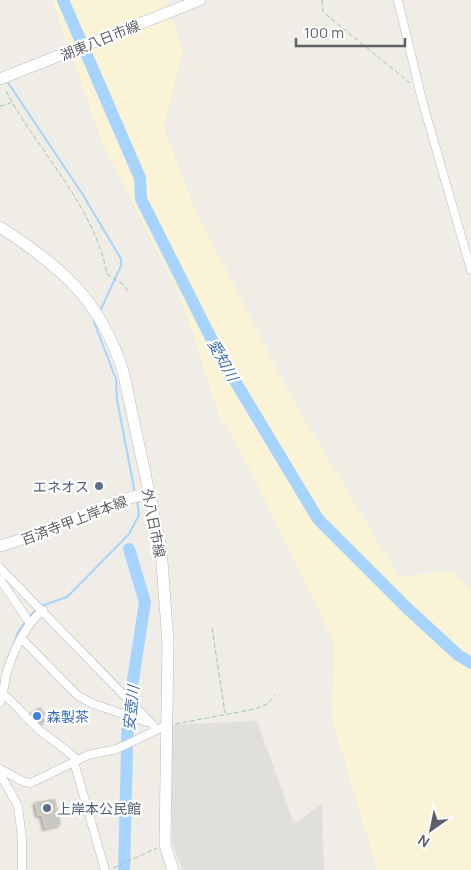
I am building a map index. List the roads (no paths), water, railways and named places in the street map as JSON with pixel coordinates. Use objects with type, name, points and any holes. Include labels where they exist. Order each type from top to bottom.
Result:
[{"type":"main road","name":"湖東八日市線","points":[[0,79],[200,0]]},
{"type":"main road","name":"外八日市線","points":[[0,226],[38,252],[65,274],[90,302],[116,350],[123,371],[138,496],[160,548],[168,642],[159,726],[165,844],[172,870]]},
{"type":"main road","name":"百済寺甲上岸本線","points":[[0,546],[27,539],[138,496]]},
{"type":"street","points":[[398,0],[420,92],[471,270]]},
{"type":"street","points":[[0,568],[159,726]]},
{"type":"street","points":[[0,578],[29,622]]},
{"type":"street","points":[[0,702],[4,694],[6,675],[21,638],[29,622],[42,610]]},
{"type":"street","points":[[21,638],[77,695],[92,704],[135,716],[159,726]]},
{"type":"street","points":[[4,694],[42,732],[63,746],[75,761],[106,870]]},
{"type":"street","points":[[0,769],[24,782],[31,783],[88,755],[117,749],[159,726]]},
{"type":"street","points":[[0,774],[18,806],[22,839],[22,870]]},
{"type":"waterway","name":"愛知川","points":[[63,0],[140,178],[141,199],[220,356],[318,519],[407,608],[458,655],[471,663]]},
{"type":"waterway","points":[[7,81],[83,195],[121,259],[121,266],[100,311]]},
{"type":"waterway","points":[[95,319],[94,322],[116,379],[117,400],[135,493]]},
{"type":"waterway","points":[[41,606],[67,597],[129,534],[139,515],[137,500]]},
{"type":"waterway","name":"安壺川","points":[[124,870],[128,712],[145,602],[129,549]]},
{"type":"waterway","points":[[28,618],[37,609]]},
{"type":"waterway","points":[[14,644],[18,632],[25,622]]},
{"type":"place","name":"エネオス","points":[[99,486]]},
{"type":"place","name":"森製茶","points":[[37,716]]},
{"type":"place","name":"上岸本公民館","points":[[47,808]]}]
